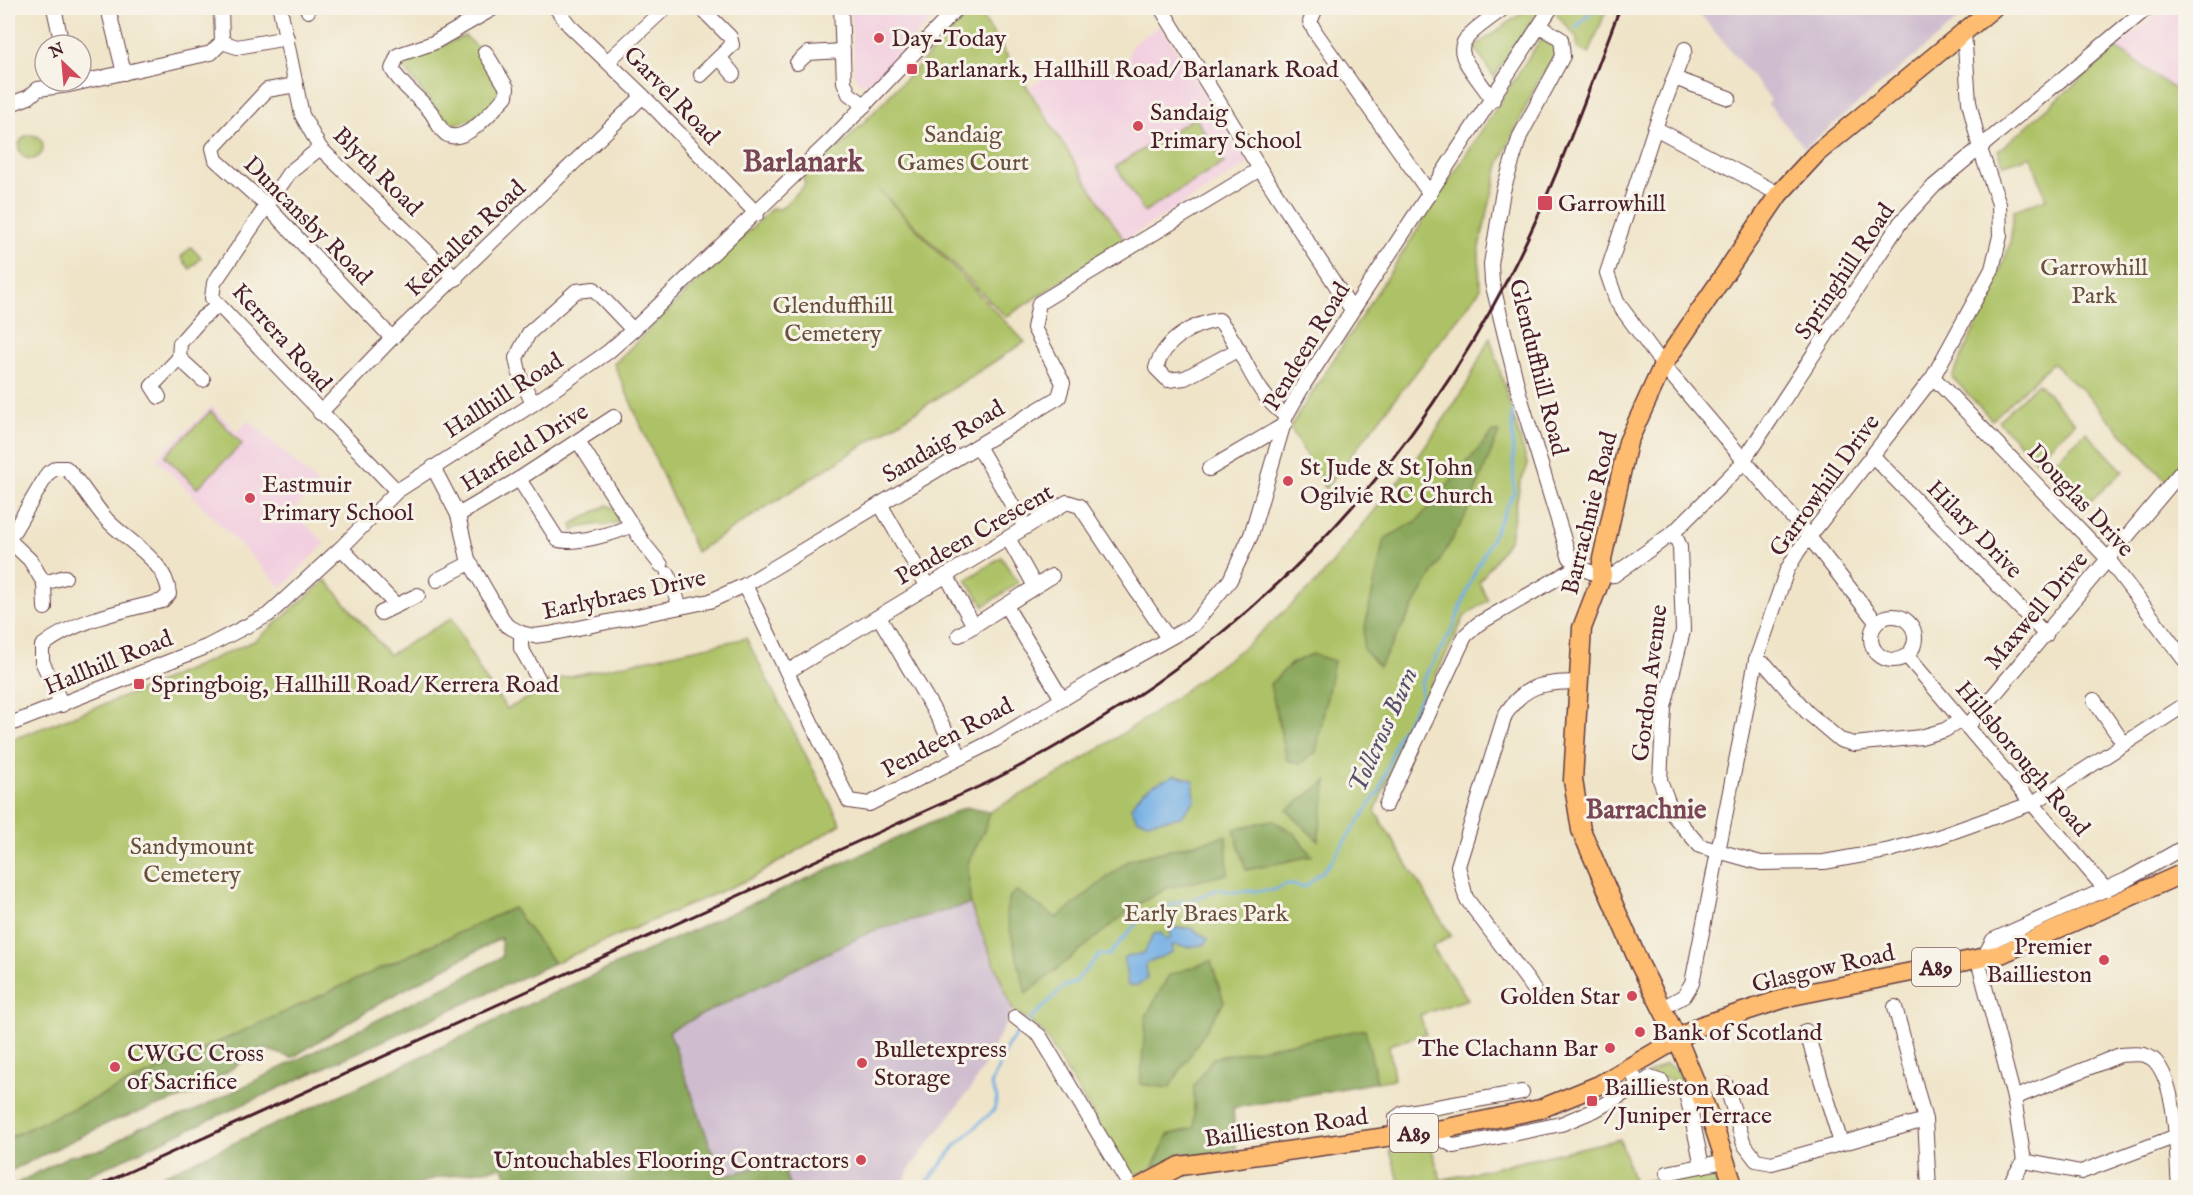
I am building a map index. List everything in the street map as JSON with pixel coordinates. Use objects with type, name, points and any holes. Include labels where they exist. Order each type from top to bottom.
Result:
[{"type":"main road","name":"Barrachnie Road","points":[[1734,1188],[1725,1161],[1697,1107],[1677,1038],[1606,891],[1581,830],[1574,780],[1582,628],[1602,576],[1602,559],[1628,442],[1663,365],[1779,194],[1817,153],[1993,8]]},
{"type":"main road","name":"Glasgow Road","points":[[1677,1038],[1700,1026],[1792,996],[1980,959],[2019,948],[2087,907],[2130,887],[2186,872]]},
{"type":"main road","name":"Baillieston Road","points":[[1138,1188],[1180,1166],[1443,1129],[1524,1113],[1562,1102],[1629,1068],[1677,1038]]},
{"type":"street","points":[[54,8],[59,33]]},
{"type":"street","points":[[108,8],[124,73]]},
{"type":"street","points":[[93,79],[211,53],[222,42],[221,8]]},
{"type":"street","name":"Blyth Road","points":[[280,8],[302,115],[320,148],[456,279]]},
{"type":"street","points":[[485,52],[507,88],[506,96],[470,132],[459,136],[448,135],[439,127],[431,112],[399,81],[392,69],[398,55],[433,44],[494,8]]},
{"type":"street","name":"Garvel Road","points":[[556,8],[569,25],[643,96],[757,214]]},
{"type":"street","points":[[608,61],[665,8]]},
{"type":"street","points":[[700,75],[732,45],[732,41],[701,8]]},
{"type":"street","points":[[841,8],[844,82],[849,94],[865,105]]},
{"type":"street","name":"Hallhill Road","points":[[8,725],[206,647],[268,615],[341,548],[397,491],[533,405],[608,352],[633,330],[757,214],[957,8]]},
{"type":"street","points":[[1161,8],[1260,169],[1352,310]]},
{"type":"street","points":[[1315,8],[1310,22],[1316,33],[1430,194]]},
{"type":"street","points":[[1492,100],[1462,58],[1461,48],[1467,35],[1504,8]]},
{"type":"street","name":"Pendeen Road","points":[[787,672],[849,801],[869,804],[961,757],[1193,625],[1230,580],[1251,535],[1285,421],[1352,310],[1551,8]]},
{"type":"street","name":"Springhill Road","points":[[1602,576],[1614,575],[1674,532],[1744,460],[1900,223],[1934,186],[2147,8]]},
{"type":"street","name":"Glenduffhill Road","points":[[1540,26],[1561,39],[1563,56],[1520,136],[1503,191],[1491,264],[1492,282],[1519,393],[1564,542],[1577,567]]},
{"type":"street","name":"Garrowhill Drive","points":[[1662,1008],[1684,996],[1692,983],[1756,660],[1787,570],[1872,455],[1934,377],[1992,269],[2000,236],[2000,204],[1980,149],[1969,102],[1964,32]]},
{"type":"street","points":[[222,42],[237,47],[287,38]]},
{"type":"street","points":[[1684,49],[1606,273],[1617,302],[1663,365],[1810,538],[1877,623]]},
{"type":"street","points":[[804,64],[808,53],[843,51]]},
{"type":"street","points":[[720,58],[733,74]]},
{"type":"street","points":[[1674,78],[1729,98]]},
{"type":"street","name":"Duncansby Road","points":[[296,85],[267,90],[213,148],[216,160],[266,205],[392,338]]},
{"type":"street","points":[[8,105],[34,93]]},
{"type":"street","name":"Kentallen Road","points":[[320,413],[392,338],[456,279],[643,96]]},
{"type":"street","points":[[1655,128],[1779,194]]},
{"type":"street","name":"Kerrera Road","points":[[320,148],[289,172],[214,283],[212,298],[397,491]]},
{"type":"street","name":"Sandaig Road","points":[[745,585],[1059,397],[1063,383],[1034,328],[1039,303],[1260,169]]},
{"type":"street","points":[[533,405],[520,376],[516,358],[529,333],[576,291],[594,288],[633,330]]},
{"type":"street","points":[[159,397],[152,386],[179,358],[180,343],[202,318],[218,306]]},
{"type":"street","points":[[1209,469],[1285,421],[1268,403],[1239,349],[1219,320],[1207,321],[1180,335],[1161,351],[1156,368],[1168,380],[1185,378],[1239,349]]},
{"type":"street","points":[[179,358],[203,380]]},
{"type":"street","name":"Douglas Drive","points":[[1934,377],[2108,559],[2186,662]]},
{"type":"street","name":"Harfield Drive","points":[[458,514],[519,479],[614,417]]},
{"type":"street","points":[[579,441],[631,525],[664,569],[680,607]]},
{"type":"street","points":[[978,446],[1025,527]]},
{"type":"street","name":"Hilary Drive","points":[[1872,455],[2046,635]]},
{"type":"street","name":"Maxwell Drive","points":[[1964,723],[2046,635],[2186,466]]},
{"type":"street","name":"Earlybraes Drive","points":[[433,467],[458,514],[470,563],[506,625],[521,633],[549,634],[680,607],[724,596],[745,585]]},
{"type":"street","points":[[45,608],[44,583],[30,560],[8,541],[48,473],[56,468],[66,468],[83,486],[107,519],[156,564],[168,582],[169,594],[162,601],[100,617],[42,646],[42,661],[62,705]]},
{"type":"street","points":[[519,479],[558,540],[572,541],[622,530],[631,525]]},
{"type":"street","name":"Pendeen Crescent","points":[[787,672],[1067,502],[1080,506],[1168,638]]},
{"type":"street","points":[[880,504],[928,586]]},
{"type":"street","name":"Gordon Avenue","points":[[1674,532],[1680,547],[1683,631],[1664,706],[1660,780],[1673,815],[1700,846],[1761,863],[1824,862],[1886,851],[1938,837],[2033,803],[2186,704]]},
{"type":"street","points":[[1008,538],[1035,586]]},
{"type":"street","points":[[341,548],[396,605]]},
{"type":"street","points":[[437,580],[470,563]]},
{"type":"street","points":[[1386,805],[1465,636],[1478,624],[1577,567],[1602,576]]},
{"type":"street","points":[[946,575],[974,626]]},
{"type":"street","points":[[958,635],[1052,576]]},
{"type":"street","points":[[44,583],[65,577]]},
{"type":"street","points":[[745,585],[787,672]]},
{"type":"street","points":[[381,613],[418,595]]},
{"type":"street","points":[[1006,606],[1062,699]]},
{"type":"street","points":[[879,617],[961,757]]},
{"type":"street","points":[[1890,617],[1897,617],[1910,624],[1915,637],[1912,650],[1907,656],[1893,660],[1886,659],[1875,650],[1871,636],[1877,623],[1890,617]]},
{"type":"street","points":[[521,633],[521,648],[539,681]]},
{"type":"street","name":"Hillsborough Road","points":[[1907,656],[2106,890]]},
{"type":"street","points":[[1756,660],[1766,665],[1807,712],[1840,740],[1854,744],[1921,737],[1964,723]]},
{"type":"street","points":[[1534,989],[1466,898],[1458,866],[1505,715],[1515,699],[1528,690],[1548,683],[1579,682]]},
{"type":"street","points":[[2094,700],[2124,744]]},
{"type":"street","name":"Glasgow Road","points":[[2087,907],[2106,890],[2130,887],[2186,846]]},
{"type":"street","points":[[1980,959],[2014,1098],[2024,1161],[2007,1188]]},
{"type":"street","points":[[1895,1007],[1925,1120],[1929,1188]]},
{"type":"street","points":[[1015,1017],[1040,1036],[1131,1188]]},
{"type":"street","points":[[1806,1031],[1841,1143]]},
{"type":"street","points":[[2014,1098],[2120,1055],[2138,1053],[2154,1060],[2169,1086],[2179,1188]]},
{"type":"street","points":[[1629,1068],[1639,1085]]},
{"type":"street","points":[[1443,1129],[1445,1141],[1454,1146],[1561,1124],[1595,1110],[1650,1078],[1662,1082]]},
{"type":"street","points":[[1726,1085],[1744,1144],[1756,1160],[1772,1163],[1925,1120]]},
{"type":"street","points":[[1396,1136],[1396,1118],[1403,1113],[1522,1092]]},
{"type":"street","points":[[1686,1094],[1697,1107],[1702,1166]]},
{"type":"street","points":[[2024,1161],[2081,1172],[2174,1137]]},
{"type":"street","points":[[1667,1173],[1725,1161]]},
{"type":"shaded area","points":[[851,8],[944,8],[870,82],[860,83],[854,75]]},
{"type":"shaded area","points":[[1695,8],[1972,8],[1805,148],[1768,104],[1771,100]]},
{"type":"shaded area","points":[[2164,8],[2185,8],[2185,97],[2117,48]]},
{"type":"shaded area","name":"Sandaig Primary School","points":[[1160,25],[1248,164],[1124,240],[1029,87],[1076,60],[1109,72],[1116,65],[1127,67],[1131,46]]},
{"type":"shaded area","name":"Eastmuir Primary School","points":[[212,406],[237,432],[249,420],[318,484],[293,511],[325,543],[282,588],[156,458]]},
{"type":"shaded area","points":[[970,904],[1013,1010],[974,1084],[908,1171],[903,1187],[790,1187],[781,1162],[721,1177],[669,1031],[872,931]]},
{"type":"green space","name":"Glenduffhill Cemetery","points":[[974,8],[977,8],[1124,240],[1006,317],[878,189],[1025,342],[696,552],[614,364],[772,208],[780,209],[805,185],[803,177],[836,146],[839,148]]},
{"type":"green space","points":[[1529,8],[1540,8],[1494,77],[1474,47]]},
{"type":"green space","points":[[1558,8],[1607,8],[1589,54],[1577,48],[1577,38],[1557,15]]},
{"type":"green space","points":[[465,36],[498,70],[502,80],[502,89],[498,99],[484,112],[468,121],[454,124],[440,114],[400,64]]},
{"type":"green space","points":[[1549,38],[1556,42],[1558,51],[1536,85],[1499,165],[1479,248],[1480,290],[1325,489],[1290,427],[1540,40]]},
{"type":"green space","name":"Garrowhill Park","points":[[2117,48],[2185,97],[2185,461],[2168,483],[2086,394],[2052,363],[1992,420],[1952,377],[1996,283],[2010,244],[2014,210],[2046,199],[2031,156],[2004,165],[1998,151]]},
{"type":"green space","points":[[1195,117],[1224,163],[1144,212],[1116,166]]},
{"type":"green space","points":[[31,135],[36,136],[42,142],[42,152],[36,158],[31,159],[26,158],[20,152],[19,147],[20,142],[26,136]]},
{"type":"green space","points":[[191,247],[201,258],[190,269],[181,257]]},
{"type":"green space","name":"Early Braes Park","points":[[1490,337],[1528,466],[1520,483],[1510,539],[1479,582],[1488,600],[1465,616],[1405,738],[1375,811],[1451,936],[1432,947],[1468,999],[1420,1015],[1426,1034],[1389,1045],[1394,1079],[1233,1108],[1179,1160],[1153,1167],[1137,1176],[1124,1167],[1042,1031],[1013,1010],[970,904],[968,863],[987,824],[989,812],[1063,772],[1145,719],[1247,645],[1317,582],[1421,453],[1465,388]]},
{"type":"green space","points":[[2038,383],[2075,423],[2035,460],[1998,421]]},
{"type":"green space","points":[[211,411],[242,444],[197,488],[165,456]]},
{"type":"green space","points":[[1493,432],[1499,432],[1465,517],[1379,667],[1363,649],[1364,632],[1384,539],[1417,521]]},
{"type":"green space","points":[[2086,432],[2123,471],[2083,508],[2046,469]]},
{"type":"green space","points":[[607,505],[615,509],[619,522],[578,528],[573,532],[572,524]]},
{"type":"green space","points":[[1001,557],[1018,583],[984,606],[966,580]]},
{"type":"green space","name":"Sandymount Cemetery","points":[[326,580],[389,655],[452,618],[483,676],[507,709],[534,695],[532,690],[548,681],[746,638],[841,824],[754,877],[554,963],[513,908],[8,1138],[8,741],[139,691],[256,640]]},
{"type":"green space","points":[[1312,654],[1334,661],[1316,752],[1300,764],[1287,760],[1270,684],[1291,664]]},
{"type":"green space","points":[[1327,781],[1318,841],[1287,810]]},
{"type":"green space","points":[[966,807],[989,812],[987,824],[968,863],[970,904],[872,931],[669,1031],[721,1176],[781,1162],[790,1187],[514,1187],[502,1167],[436,1178],[410,1187],[137,1187],[360,1086],[538,1000]]},
{"type":"green space","points":[[1272,820],[1294,833],[1312,856],[1246,870],[1234,829]]},
{"type":"green space","points":[[1226,836],[1228,874],[1167,888],[1135,906],[1026,994],[1006,913],[1010,896],[1017,891],[1057,918],[1129,860]]},
{"type":"green space","points":[[513,908],[554,963],[62,1187],[10,1187],[69,1156],[104,1149],[140,1127],[190,1113],[460,979],[502,957],[501,938],[381,1002],[292,1058],[262,1048],[196,1093],[110,1122],[8,1172],[8,1138]]},
{"type":"green space","points":[[1211,961],[1224,1002],[1169,1088],[1140,1084],[1146,1016],[1169,975]]},
{"type":"green space","points":[[1365,1029],[1377,1082],[1233,1108],[1236,1149],[1153,1167],[1168,1135],[1194,1128],[1194,1086],[1213,1058]]},
{"type":"green space","points":[[1665,1064],[1678,1070],[1681,1083],[1647,1074]]},
{"type":"green space","points":[[1620,1139],[1634,1183],[1715,1167],[1721,1187],[1401,1187],[1390,1151],[1430,1143],[1441,1180]]},
{"type":"water","points":[[1176,775],[1193,780],[1195,800],[1181,817],[1148,822],[1137,819],[1131,807],[1135,800],[1156,784]]},
{"type":"water","points":[[1191,928],[1208,939],[1206,944],[1191,947],[1172,945],[1173,952],[1146,963],[1147,979],[1137,985],[1128,986],[1124,957],[1144,953],[1154,934],[1161,933],[1167,940],[1171,938],[1170,930]]},
{"type":"waterway","name":"Tollcross Burn","points":[[1576,28],[1595,8]]},
{"type":"waterway","name":"Tollcross Burn","points":[[1029,1021],[1063,987],[1074,983],[1099,955],[1109,955],[1146,912],[1158,913],[1174,903],[1189,901],[1219,889],[1233,892],[1274,890],[1287,884],[1305,887],[1328,866],[1380,790],[1397,738],[1421,698],[1421,683],[1453,628],[1473,576],[1514,492],[1512,409]]},
{"type":"waterway","name":"Tollcross Burn","points":[[923,1188],[956,1145],[994,1110],[997,1098],[991,1085],[1008,1045],[1022,1028]]},
{"type":"railway","points":[[93,1188],[987,783],[1069,738],[1147,689],[1220,634],[1288,574],[1351,508],[1408,438],[1460,362],[1507,280],[1539,214],[1620,8]]},
{"type":"place","name":"Day-Today","points":[[879,38]]},
{"type":"place","name":"Barlanark, Hallhill Road/ Barlanark Road","points":[[912,69]]},
{"type":"place","name":"Sandaig Primary School","points":[[1138,126]]},
{"type":"place","name":"Garrowhill","points":[[1545,203]]},
{"type":"place","name":"St Jude & St John Ogilvie RC Church","points":[[1288,481]]},
{"type":"place","name":"Eastmuir Primary School","points":[[250,498]]},
{"type":"place","name":"Springboig, Hallhill Road/ Kerrera Road","points":[[139,684]]},
{"type":"place","name":"Premier Baillieston","points":[[2104,960]]},
{"type":"place","name":"Golden Star","points":[[1632,996]]},
{"type":"place","name":"Bank of Scotland","points":[[1640,1032]]},
{"type":"place","name":"The Clachann Bar","points":[[1610,1048]]},
{"type":"place","name":"Bulletexpress Storage","points":[[862,1063]]},
{"type":"place","name":"CWGC Cross of Sacrifice","points":[[115,1067]]},
{"type":"place","name":"Baillieston Road / Juniper Terrace","points":[[1592,1101]]},
{"type":"place","name":"Untouchables Flooring Contractors","points":[[861,1160]]},
{"type":"district","name":"Barlanark","points":[[803,161]]},
{"type":"district","name":"Barrachnie","points":[[1646,809]]},
{"type":"park label","name":"Sandaig Games Court","points":[[963,148]]}]
